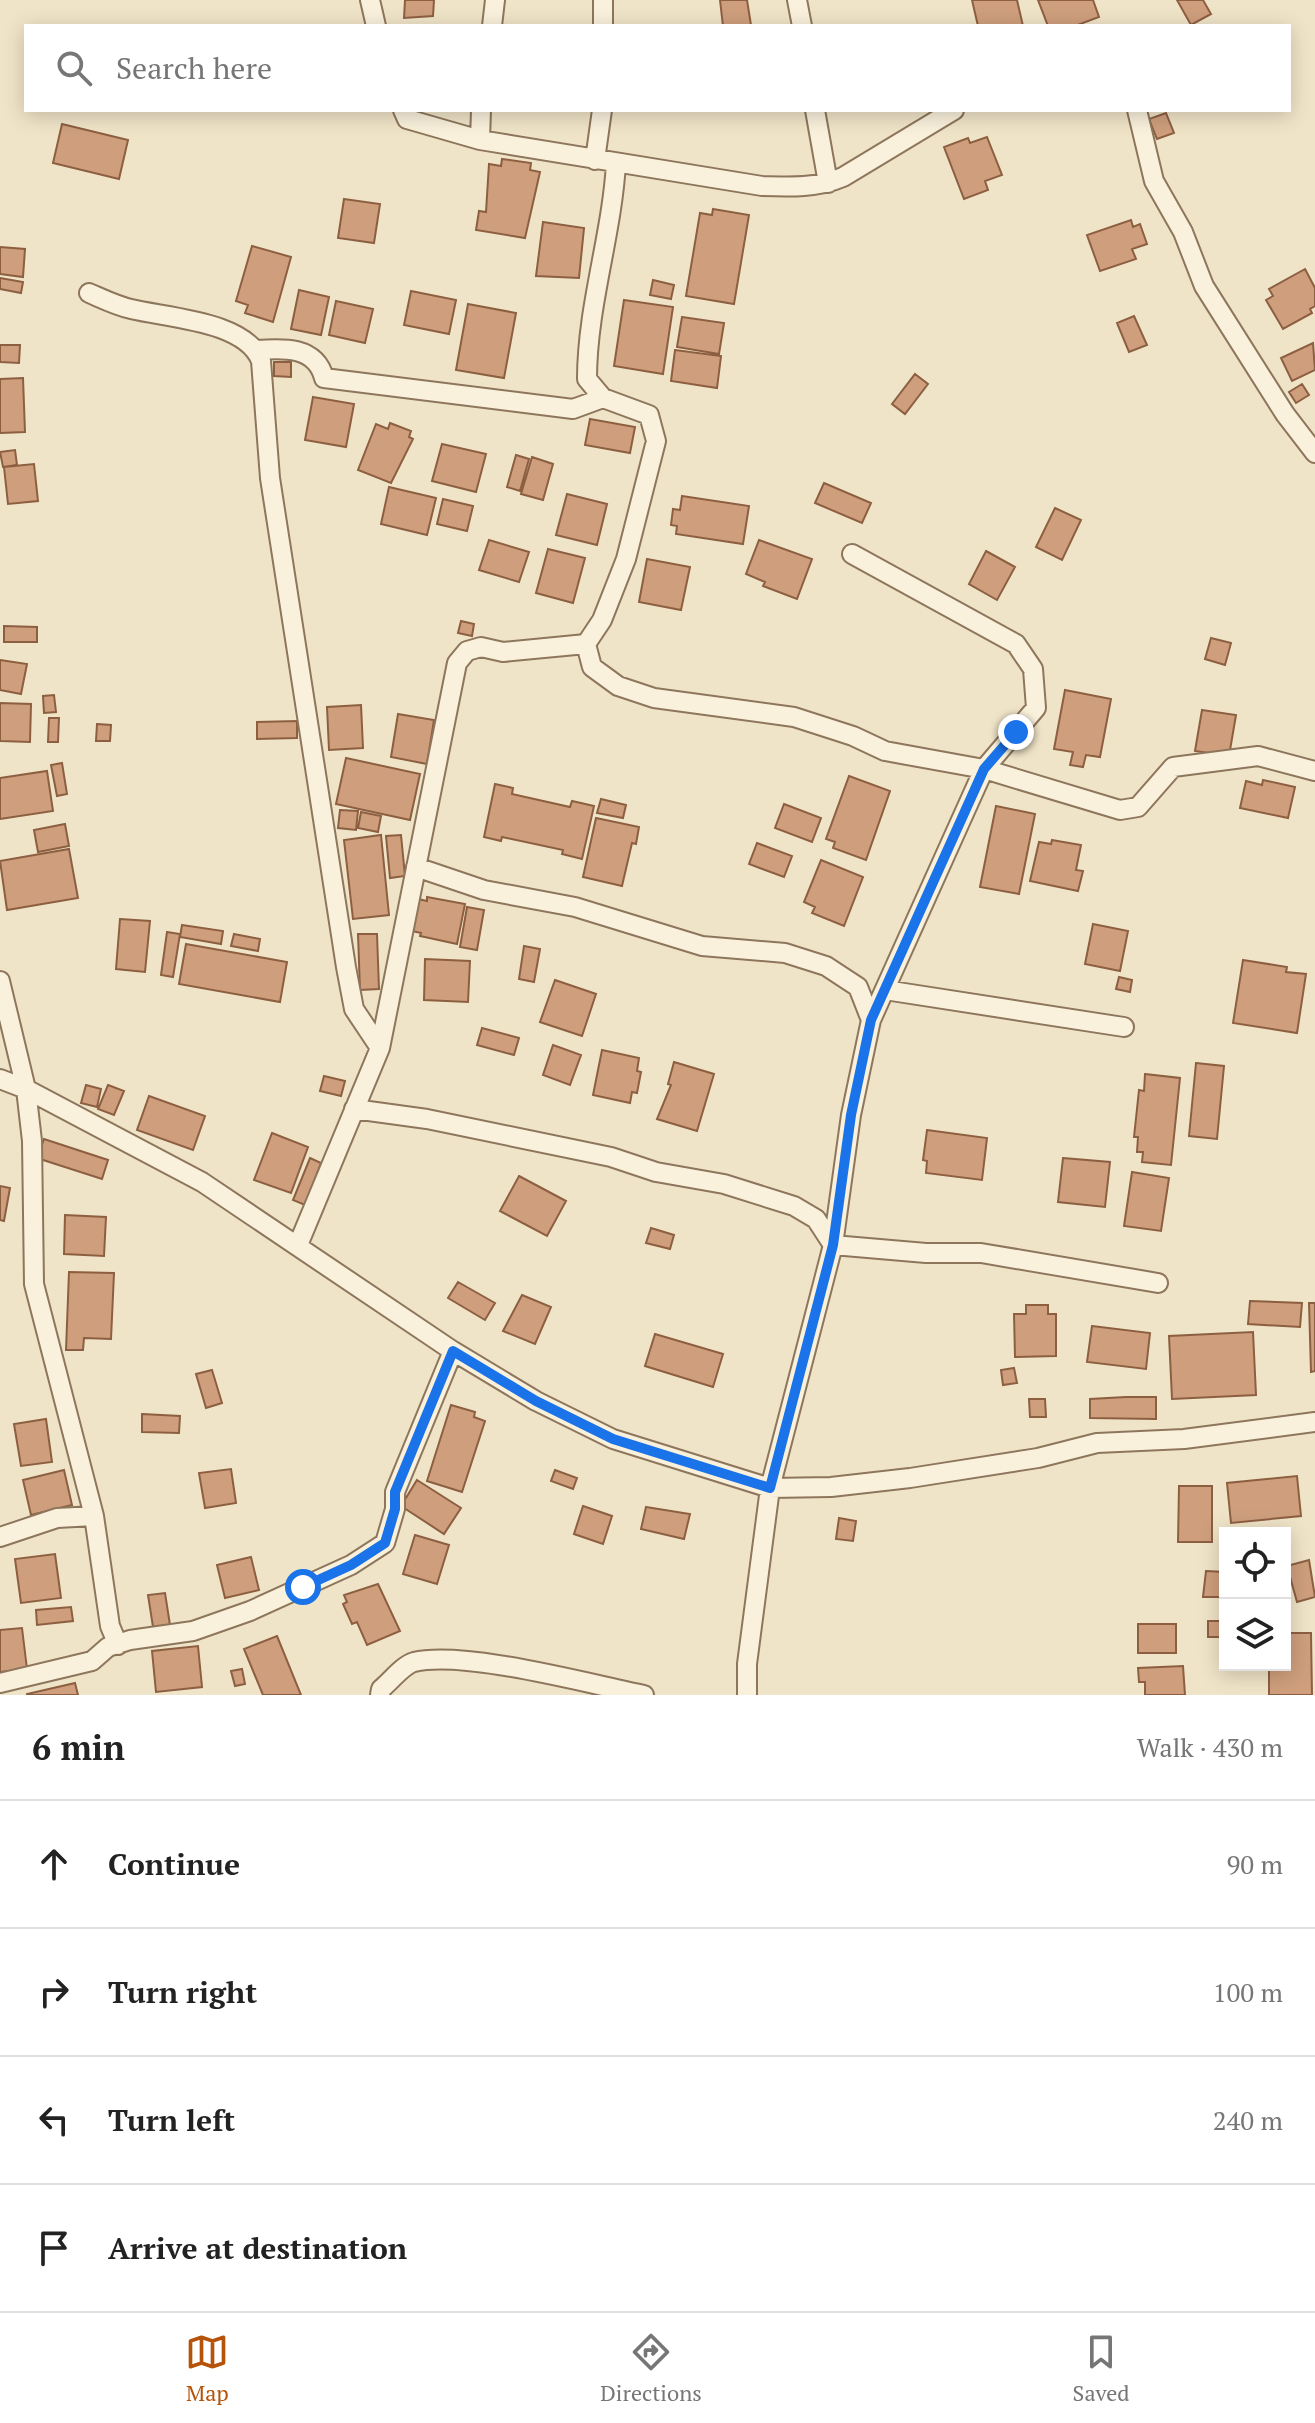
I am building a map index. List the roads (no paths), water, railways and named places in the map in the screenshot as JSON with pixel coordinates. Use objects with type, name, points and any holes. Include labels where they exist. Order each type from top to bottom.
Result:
[{"type":"street","points":[[370,0],[376,24]]},
{"type":"street","points":[[492,24],[495,0]]},
{"type":"street","points":[[603,0],[603,24]]},
{"type":"street","points":[[797,0],[802,24]]},
{"type":"street","points":[[404,112],[407,119],[480,140],[762,186],[828,183],[951,112]]},
{"type":"street","points":[[480,140],[481,112]]},
{"type":"street","points":[[595,160],[602,112]]},
{"type":"street","points":[[815,112],[828,183]]},
{"type":"street","points":[[1137,112],[1154,181],[1183,232],[1204,286],[1285,414],[1315,453]]},
{"type":"street","points":[[616,163],[614,206],[587,351],[587,379],[603,398],[649,415],[656,441],[626,559],[602,620],[586,644],[592,667],[618,686],[654,698],[794,717],[853,736],[885,751],[984,769],[1120,810],[1138,807],[1173,767],[1258,756],[1315,771]]},
{"type":"street","points":[[89,293],[129,309],[178,317],[228,332],[257,350],[286,348],[311,356],[324,378],[573,409],[603,398]]},
{"type":"street","points":[[257,350],[265,384],[270,478],[346,967],[354,1009],[380,1048]]},
{"type":"street","points":[[747,1695],[747,1664],[770,1488],[833,1245],[851,1115],[871,1020],[984,769],[1036,708],[1033,669],[1016,644],[852,554]]},
{"type":"street","points":[[298,1245],[380,1048],[457,663],[467,651],[481,647],[503,652],[586,644]]},
{"type":"street","points":[[416,867],[484,890],[575,907],[702,946],[785,953],[826,966],[858,987],[871,1020]]},
{"type":"street","points":[[0,981],[26,1089],[32,1141],[34,1284],[94,1516],[110,1626],[118,1645]]},
{"type":"street","points":[[885,990],[1124,1027]]},
{"type":"street","points":[[0,1079],[26,1089],[202,1182],[453,1351],[536,1401],[613,1439],[770,1488],[831,1487],[910,1478],[1038,1458],[1097,1443],[1184,1439],[1315,1422]]},
{"type":"street","points":[[354,1109],[427,1119],[552,1148],[611,1157],[656,1172],[724,1184],[794,1206],[816,1219],[833,1245]]},
{"type":"street","points":[[833,1245],[926,1253],[981,1253],[1158,1283]]},
{"type":"street","points":[[0,1683],[92,1661],[108,1647],[130,1640],[193,1631],[250,1611],[351,1565],[385,1543],[395,1509],[395,1492],[453,1351]]},
{"type":"street","points":[[0,1537],[57,1518],[94,1516]]},
{"type":"street","points":[[380,1695],[381,1689],[411,1663],[440,1661],[492,1664],[644,1695]]}]
